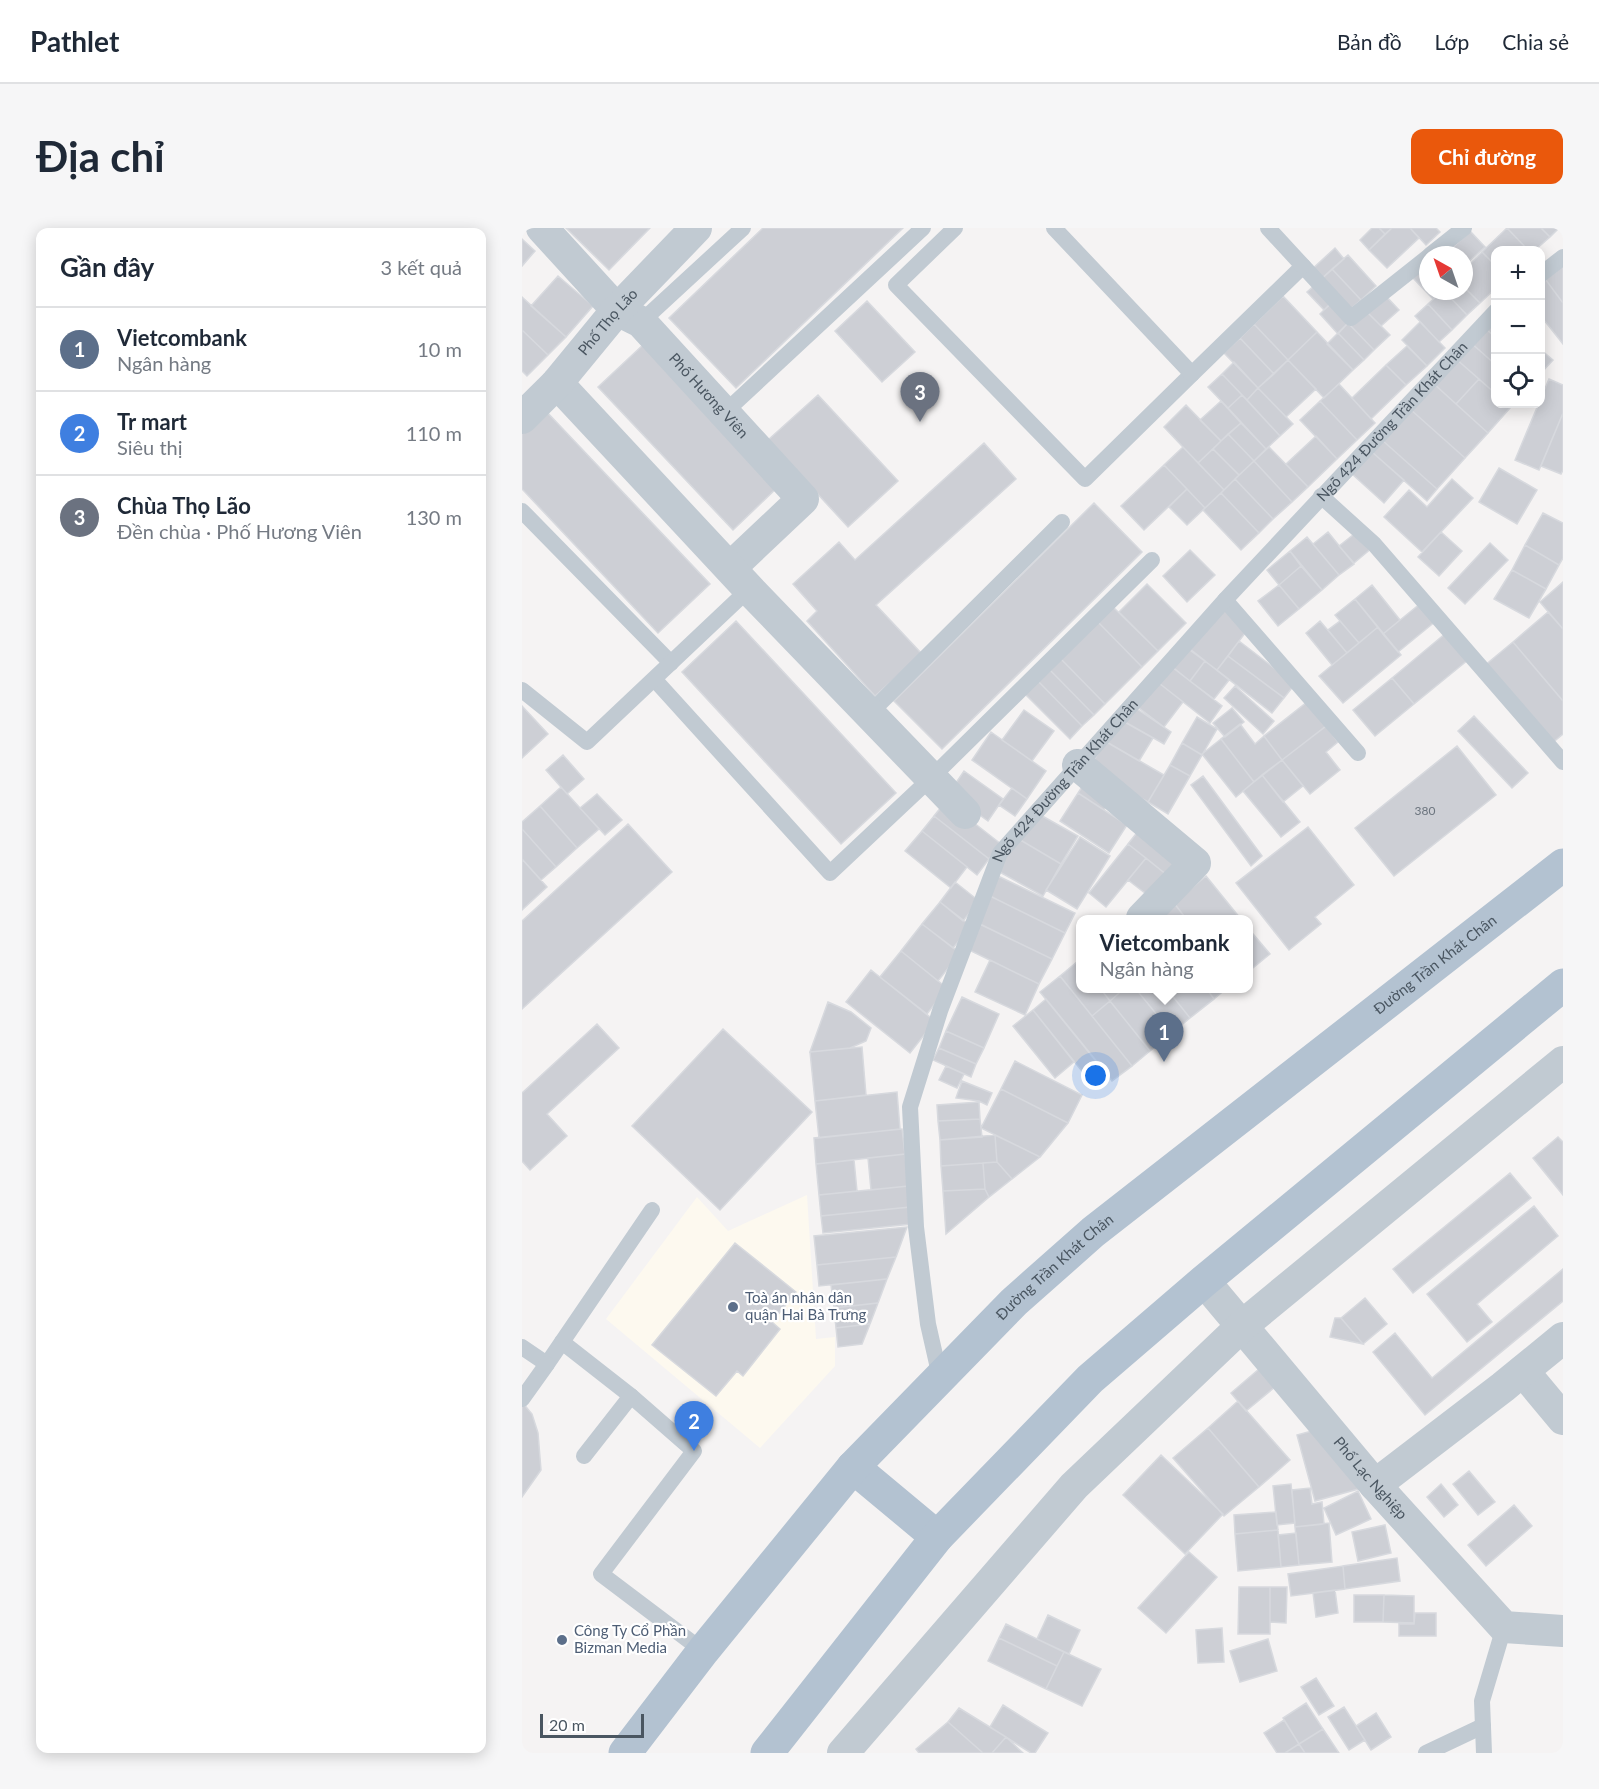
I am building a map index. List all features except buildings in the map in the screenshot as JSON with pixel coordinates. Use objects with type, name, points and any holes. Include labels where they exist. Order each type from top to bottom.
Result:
[{"type":"main road","name":"Đường Trần Khát Chân","points":[[625,1753],[703,1651],[853,1467],[1014,1302],[1093,1232],[1563,865]]},
{"type":"main road","points":[[767,1753],[937,1537],[1090,1379],[1204,1281],[1563,986]]},
{"type":"main road","points":[[853,1467],[937,1537]]},
{"type":"street","name":"Phố Hương Viên","points":[[542,228],[724,413],[803,499],[739,579]]},
{"type":"street","name":"Phố Thọ Lão","points":[[522,418],[629,316],[696,228]]},
{"type":"street","points":[[557,383],[868,715],[965,813]]},
{"type":"street","points":[[1078,765],[1195,863],[1145,915]]},
{"type":"street","points":[[843,1753],[1074,1486],[1243,1325],[1563,1062]]},
{"type":"street","name":"Phố Lạc Nghiệp","points":[[1204,1281],[1375,1485],[1504,1627]]},
{"type":"street","points":[[1375,1485],[1563,1338]]},
{"type":"street","points":[[1523,1371],[1563,1419]]},
{"type":"street","points":[[1504,1627],[1563,1631]]},
{"type":"lane","points":[[629,316],[743,228]]},
{"type":"lane","points":[[724,413],[923,228]]},
{"type":"lane","points":[[955,228],[896,285],[1084,479],[1303,266]]},
{"type":"lane","points":[[1054,228],[1192,374]]},
{"type":"lane","points":[[1268,228],[1351,318],[1419,264]]},
{"type":"lane","points":[[1442,246],[1464,228]]},
{"type":"lane","points":[[1545,271],[1563,257]]},
{"type":"lane","name":"Ngõ 424 Đường Trần Khát Chân","points":[[940,1377],[928,1324],[916,1227],[910,1107],[939,1011],[1000,853],[1225,600],[1491,316]]},
{"type":"lane","points":[[1321,496],[1374,544],[1563,762]]},
{"type":"lane","points":[[522,511],[671,663]]},
{"type":"lane","points":[[868,715],[1062,522]]},
{"type":"lane","points":[[655,680],[830,873],[1152,560]]},
{"type":"lane","points":[[522,690],[587,742],[671,663],[739,579]]},
{"type":"lane","points":[[1225,600],[1358,753]]},
{"type":"lane","points":[[522,1400],[652,1210]]},
{"type":"lane","points":[[562,1342],[631,1396],[694,1451],[601,1574],[703,1651]]},
{"type":"lane","points":[[522,1347],[547,1364]]},
{"type":"lane","points":[[584,1456],[631,1396]]},
{"type":"lane","points":[[1484,1753],[1482,1701],[1504,1627]]},
{"type":"lane","points":[[1426,1753],[1483,1726]]},
{"type":"shaded area","points":[[807,1195],[816,1339],[835,1337],[835,1366],[760,1448],[606,1319],[697,1197],[728,1231]]},
{"type":"place","name":"Chùa Thọ Lão","points":[[920,422]]},
{"type":"place","name":"Vietcombank","points":[[1164,1062]]},
{"type":"place","name":"Toà án nhân dân quận Hai Bà Trưng","points":[[733,1307]]},
{"type":"place","name":"Tr mart","points":[[694,1451]]},
{"type":"place","name":"Công Ty Cổ Phần Bizman Media","points":[[562,1640]]}]
